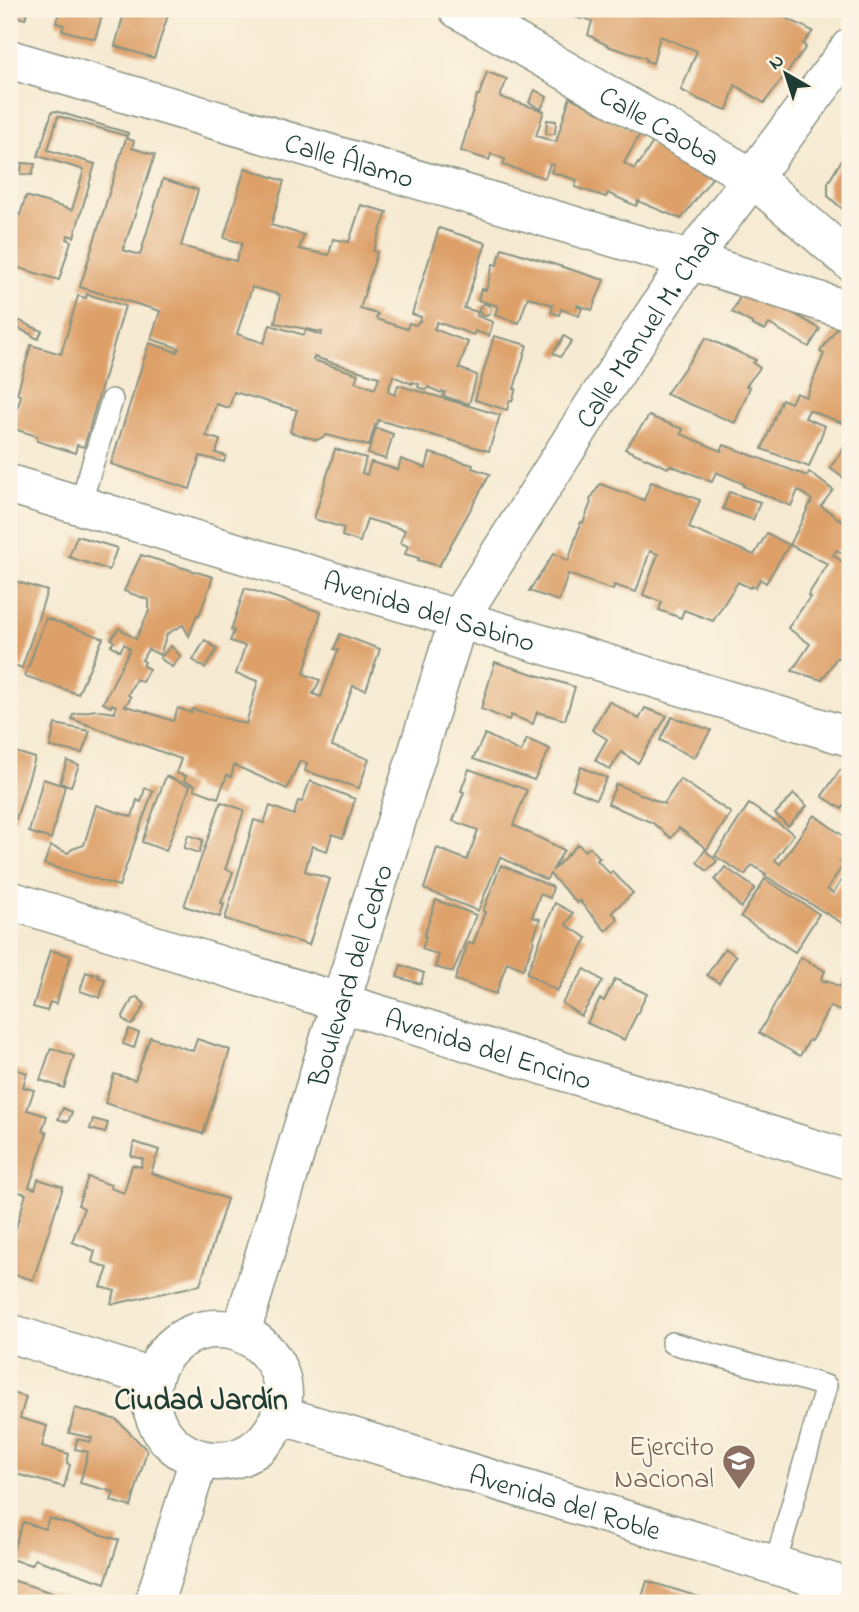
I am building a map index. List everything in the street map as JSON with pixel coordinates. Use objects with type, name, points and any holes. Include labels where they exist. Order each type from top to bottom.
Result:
[{"type":"street","name":"Calle Caoba","points":[[458,9],[753,178],[850,261]]},
{"type":"street","name":"Calle Manuel M. Chad","points":[[459,618],[690,260],[850,48]]},
{"type":"street","name":"Calle Álamo","points":[[9,59],[690,260],[850,311]]},
{"type":"street","name":"Avenida del Sabino","points":[[9,484],[850,737]]},
{"type":"street","name":"Boulevard del Cedro","points":[[242,1333],[459,618]]},
{"type":"street","name":"Avenida del Encino","points":[[9,900],[850,1160]]},
{"type":"street","points":[[220,1329],[242,1333],[262,1346],[277,1367],[283,1390],[280,1415],[268,1437],[249,1453],[225,1461],[199,1459],[181,1451],[165,1437],[155,1419],[151,1398],[153,1378],[163,1358],[178,1342],[198,1332],[220,1329]]},
{"type":"street","points":[[9,1333],[153,1378]]},
{"type":"street","name":"Avenida del Roble","points":[[280,1415],[850,1588]]},
{"type":"street","points":[[154,1603],[199,1459]]},
{"type":"lane","points":[[80,506],[113,400]]},
{"type":"lane","points":[[672,1343],[826,1386],[775,1565]]},
{"type":"building","points":[[9,9],[28,9],[25,19],[9,14]]},
{"type":"building","points":[[60,9],[104,9],[95,39],[62,30],[64,25],[56,23]]},
{"type":"building","points":[[125,9],[170,9],[154,58],[115,46]]},
{"type":"building","points":[[550,9],[768,9],[813,31],[803,44],[806,47],[764,103],[735,85],[727,110],[681,90],[697,51],[660,36],[653,63],[646,61],[646,58],[610,47],[588,35],[592,21]]},
{"type":"building","points":[[487,72],[507,79],[500,97],[544,111],[536,136],[556,142],[570,97],[640,134],[624,163],[634,169],[653,142],[712,178],[681,219],[638,201],[636,206],[608,193],[606,197],[575,187],[577,180],[551,172],[554,165],[550,164],[545,178],[503,165],[505,159],[491,154],[489,160],[461,151],[477,95]]},
{"type":"building","points":[[535,90],[547,97],[541,109],[529,102]]},
{"type":"building","points":[[52,112],[128,133],[127,136],[58,116],[48,150],[95,164],[74,237],[68,235],[67,239],[71,241],[59,280],[9,265],[9,211],[20,215],[26,196],[72,210],[84,170],[38,156]]},
{"type":"building","points":[[547,120],[556,121],[555,134],[546,134]]},
{"type":"building","points":[[126,138],[134,141],[132,148],[155,155],[123,250],[140,255],[163,179],[198,190],[181,246],[236,261],[242,243],[224,238],[245,168],[284,181],[271,225],[304,235],[299,249],[329,255],[333,239],[349,242],[361,205],[387,212],[373,251],[377,252],[360,309],[378,314],[376,319],[407,329],[409,323],[416,325],[420,321],[421,317],[412,314],[439,228],[486,243],[464,308],[478,312],[477,316],[493,322],[489,336],[475,331],[474,335],[437,322],[434,329],[468,342],[459,368],[477,375],[469,404],[443,396],[445,392],[428,387],[427,390],[418,387],[419,384],[393,376],[388,392],[395,395],[398,385],[500,415],[489,451],[378,420],[369,446],[327,435],[317,440],[290,432],[297,410],[234,392],[229,408],[216,404],[206,436],[220,440],[216,453],[226,456],[224,462],[200,456],[190,489],[111,464],[149,343],[177,352],[179,348],[151,339],[160,311],[80,287]],"holes":[[[252,287],[280,295],[275,323],[322,332],[321,335],[306,330],[304,335],[270,325],[264,343],[237,334]],[[314,357],[379,377],[375,389],[355,382],[358,374],[313,360]]]},
{"type":"building","points":[[847,151],[850,153],[850,216],[828,196],[828,183]]},
{"type":"building","points":[[22,163],[35,164],[32,175],[21,174]]},
{"type":"building","points":[[502,248],[604,280],[592,310],[577,305],[582,308],[579,316],[561,309],[559,315],[551,312],[553,305],[528,297],[519,323],[495,315],[498,306],[478,300],[481,289],[486,290],[493,264],[497,265]]},
{"type":"building","points":[[87,294],[125,306],[84,447],[77,445],[75,453],[37,441],[37,436],[11,428],[21,396],[17,394],[31,345],[61,354],[78,296],[86,298]]},
{"type":"building","points":[[741,295],[779,305],[820,329],[809,347],[769,324],[765,330],[752,325],[732,312]]},
{"type":"building","points":[[480,305],[490,305],[490,315],[480,315]]},
{"type":"building","points":[[11,317],[42,331],[38,339],[9,324]]},
{"type":"building","points":[[842,321],[850,324],[850,411],[842,423],[809,410],[805,418],[825,426],[809,467],[762,449],[782,399],[791,403],[796,393],[806,397],[824,354],[820,352]]},
{"type":"building","points":[[494,336],[527,345],[516,389],[507,410],[475,400]]},
{"type":"building","points":[[564,336],[572,341],[560,357],[553,353]]},
{"type":"building","points":[[706,338],[756,360],[753,363],[760,368],[746,386],[750,387],[735,423],[666,394]]},
{"type":"building","points":[[649,416],[683,429],[681,434],[721,451],[724,445],[807,476],[809,472],[833,490],[821,506],[850,527],[850,558],[837,550],[833,555],[850,567],[850,665],[837,657],[822,680],[792,671],[810,644],[788,628],[810,597],[808,595],[828,564],[790,545],[812,500],[798,490],[791,506],[716,472],[712,482],[670,465],[668,468],[625,449]]},
{"type":"building","points":[[376,428],[393,434],[386,459],[368,454]]},
{"type":"building","points":[[850,439],[850,483],[830,468]]},
{"type":"building","points":[[335,449],[366,458],[362,473],[367,475],[371,462],[398,470],[401,459],[426,468],[430,453],[473,465],[472,468],[490,474],[439,566],[405,554],[408,546],[400,543],[405,530],[367,519],[360,542],[342,536],[344,528],[314,519]]},
{"type":"building","points":[[651,482],[700,500],[689,528],[754,555],[767,533],[789,545],[766,583],[760,579],[755,588],[750,588],[738,582],[713,621],[684,610],[681,618],[659,610],[662,602],[643,595],[658,554],[650,551],[636,592],[614,585],[613,590],[568,574],[559,601],[529,591],[554,553],[568,561],[590,500],[600,484],[644,500]]},
{"type":"building","points":[[729,492],[760,502],[753,520],[723,509]]},
{"type":"building","points":[[77,536],[117,548],[109,570],[69,557]]},
{"type":"building","points":[[141,555],[213,577],[189,636],[183,625],[167,634],[160,655],[148,649],[142,660],[145,662],[143,666],[149,669],[142,682],[136,679],[128,695],[131,697],[125,706],[173,721],[178,708],[191,713],[192,709],[246,724],[258,681],[236,674],[245,646],[230,641],[245,588],[321,612],[304,674],[320,680],[313,694],[321,697],[338,650],[334,649],[340,634],[380,649],[366,690],[353,686],[332,746],[369,759],[359,788],[305,771],[307,763],[300,761],[287,789],[234,765],[231,777],[227,775],[218,798],[194,789],[195,785],[184,781],[186,776],[176,773],[181,759],[72,719],[73,714],[95,710],[115,713],[116,706],[103,703],[130,649],[124,644],[120,651],[111,645],[114,642],[111,639],[119,628],[136,639],[149,611],[149,600],[124,591]]},
{"type":"building","points":[[15,581],[47,591],[22,668],[9,663],[9,600]]},
{"type":"building","points":[[46,618],[103,638],[78,694],[25,676]]},
{"type":"building","points":[[205,640],[217,649],[205,668],[193,660]]},
{"type":"building","points":[[171,646],[181,656],[172,667],[160,658]]},
{"type":"building","points":[[495,662],[575,687],[565,720],[537,712],[533,724],[511,715],[509,720],[481,709]]},
{"type":"building","points":[[609,701],[639,719],[645,708],[667,716],[638,763],[621,752],[610,770],[595,760],[607,739],[592,730]]},
{"type":"building","points":[[672,717],[711,730],[694,758],[660,740]]},
{"type":"building","points":[[55,724],[90,731],[82,753],[50,747]]},
{"type":"building","points":[[485,734],[521,752],[527,739],[550,749],[534,780],[473,759]]},
{"type":"building","points":[[9,750],[35,758],[16,819],[9,817]]},
{"type":"building","points":[[67,761],[79,765],[71,786],[60,783]]},
{"type":"building","points":[[581,767],[607,778],[596,799],[572,789]]},
{"type":"building","points":[[469,769],[527,790],[513,825],[564,850],[552,871],[578,844],[585,851],[590,847],[600,858],[597,860],[610,874],[612,871],[633,893],[612,912],[618,919],[606,931],[582,902],[580,900],[577,903],[550,874],[546,880],[500,857],[478,911],[424,889],[437,848],[467,860],[478,830],[453,821]]},
{"type":"building","points":[[840,770],[850,773],[850,796],[842,809],[822,796]]},
{"type":"building","points":[[166,776],[190,786],[166,851],[142,842]]},
{"type":"building","points":[[43,779],[65,786],[51,839],[29,832]]},
{"type":"building","points":[[680,779],[731,813],[707,849],[679,828],[671,838],[653,823],[608,804],[616,784],[664,804]]},
{"type":"building","points":[[310,781],[355,799],[343,838],[332,834],[327,851],[312,846],[305,871],[330,879],[309,945],[225,919],[254,820],[264,823],[270,806],[294,815],[298,801],[302,802]]},
{"type":"building","points":[[145,788],[153,791],[119,886],[44,864],[51,846],[68,853],[84,845],[96,805],[132,817],[137,800],[141,802]]},
{"type":"building","points":[[794,794],[807,806],[788,826],[775,814]]},
{"type":"building","points":[[221,802],[244,810],[225,869],[233,872],[221,903],[224,904],[220,917],[184,906]]},
{"type":"building","points":[[749,804],[794,834],[775,860],[780,864],[814,815],[850,841],[850,847],[840,862],[844,864],[827,889],[833,893],[850,871],[850,928],[752,865],[745,875],[715,856]]},
{"type":"building","points":[[188,835],[203,840],[199,853],[184,848]]},
{"type":"building","points":[[705,850],[717,861],[707,871],[697,862]]},
{"type":"building","points":[[501,865],[553,887],[550,898],[540,894],[532,917],[540,919],[523,969],[507,962],[496,994],[455,980],[468,943],[473,944]]},
{"type":"building","points":[[725,867],[755,888],[741,908],[715,880]]},
{"type":"building","points":[[765,879],[819,914],[795,952],[741,917]]},
{"type":"building","points":[[436,900],[476,915],[453,972],[435,967],[439,955],[422,949]]},
{"type":"building","points":[[555,903],[573,913],[566,925],[587,938],[557,991],[527,973]]},
{"type":"building","points":[[725,948],[736,956],[719,983],[707,975]]},
{"type":"building","points":[[50,950],[71,956],[56,1004],[50,1002],[47,1011],[33,1007]]},
{"type":"building","points":[[801,957],[825,971],[821,980],[840,987],[850,964],[850,992],[839,1011],[830,1006],[800,1056],[759,1033]]},
{"type":"building","points":[[401,965],[424,973],[421,984],[397,977]]},
{"type":"building","points":[[585,969],[603,981],[581,1016],[562,1003]]},
{"type":"building","points":[[86,972],[99,974],[98,977],[105,979],[100,998],[80,991]]},
{"type":"building","points":[[615,979],[647,994],[624,1040],[587,1023],[600,999],[604,1001]]},
{"type":"building","points":[[137,997],[145,1004],[131,1025],[123,1016],[133,998]]},
{"type":"building","points":[[129,1029],[139,1033],[134,1048],[123,1044]]},
{"type":"building","points":[[150,1037],[193,1051],[197,1039],[230,1050],[203,1134],[105,1103],[114,1074],[135,1080]]},
{"type":"building","points":[[51,1048],[74,1056],[64,1088],[40,1080]]},
{"type":"building","points":[[15,1069],[27,1073],[23,1087],[34,1090],[27,1110],[47,1116],[42,1131],[47,1133],[29,1187],[35,1189],[38,1179],[63,1187],[33,1280],[9,1273],[9,1251],[26,1194],[9,1189],[9,1073],[13,1074]]},
{"type":"building","points":[[63,1108],[72,1112],[68,1122],[58,1119]]},
{"type":"building","points":[[93,1119],[108,1123],[105,1133],[90,1129]]},
{"type":"building","points":[[134,1142],[159,1150],[151,1173],[227,1199],[200,1285],[114,1304],[111,1303],[115,1291],[101,1287],[108,1268],[92,1262],[95,1251],[72,1242],[84,1208],[78,1205],[88,1177],[124,1193],[132,1165],[141,1167],[143,1159],[131,1156]]},
{"type":"building","points":[[9,1392],[26,1397],[20,1418],[47,1426],[42,1446],[69,1454],[67,1463],[70,1465],[64,1487],[9,1472]]},
{"type":"building","points":[[75,1408],[117,1420],[147,1450],[131,1507],[111,1501],[114,1492],[80,1483],[88,1452],[75,1449],[77,1439],[91,1442],[92,1438],[69,1433]]},
{"type":"building","points":[[49,1518],[119,1540],[105,1583],[35,1559],[32,1565],[10,1559],[23,1522],[45,1529]]},
{"type":"building","points":[[9,1579],[74,1600],[73,1603],[9,1603]]},
{"type":"building","points":[[647,1581],[719,1603],[640,1603]]},
{"type":"place","name":"Ejercito Nacional","points":[[739,1491]]},
{"type":"district","name":"Ciudad Jardín","points":[[201,1399]]}]
